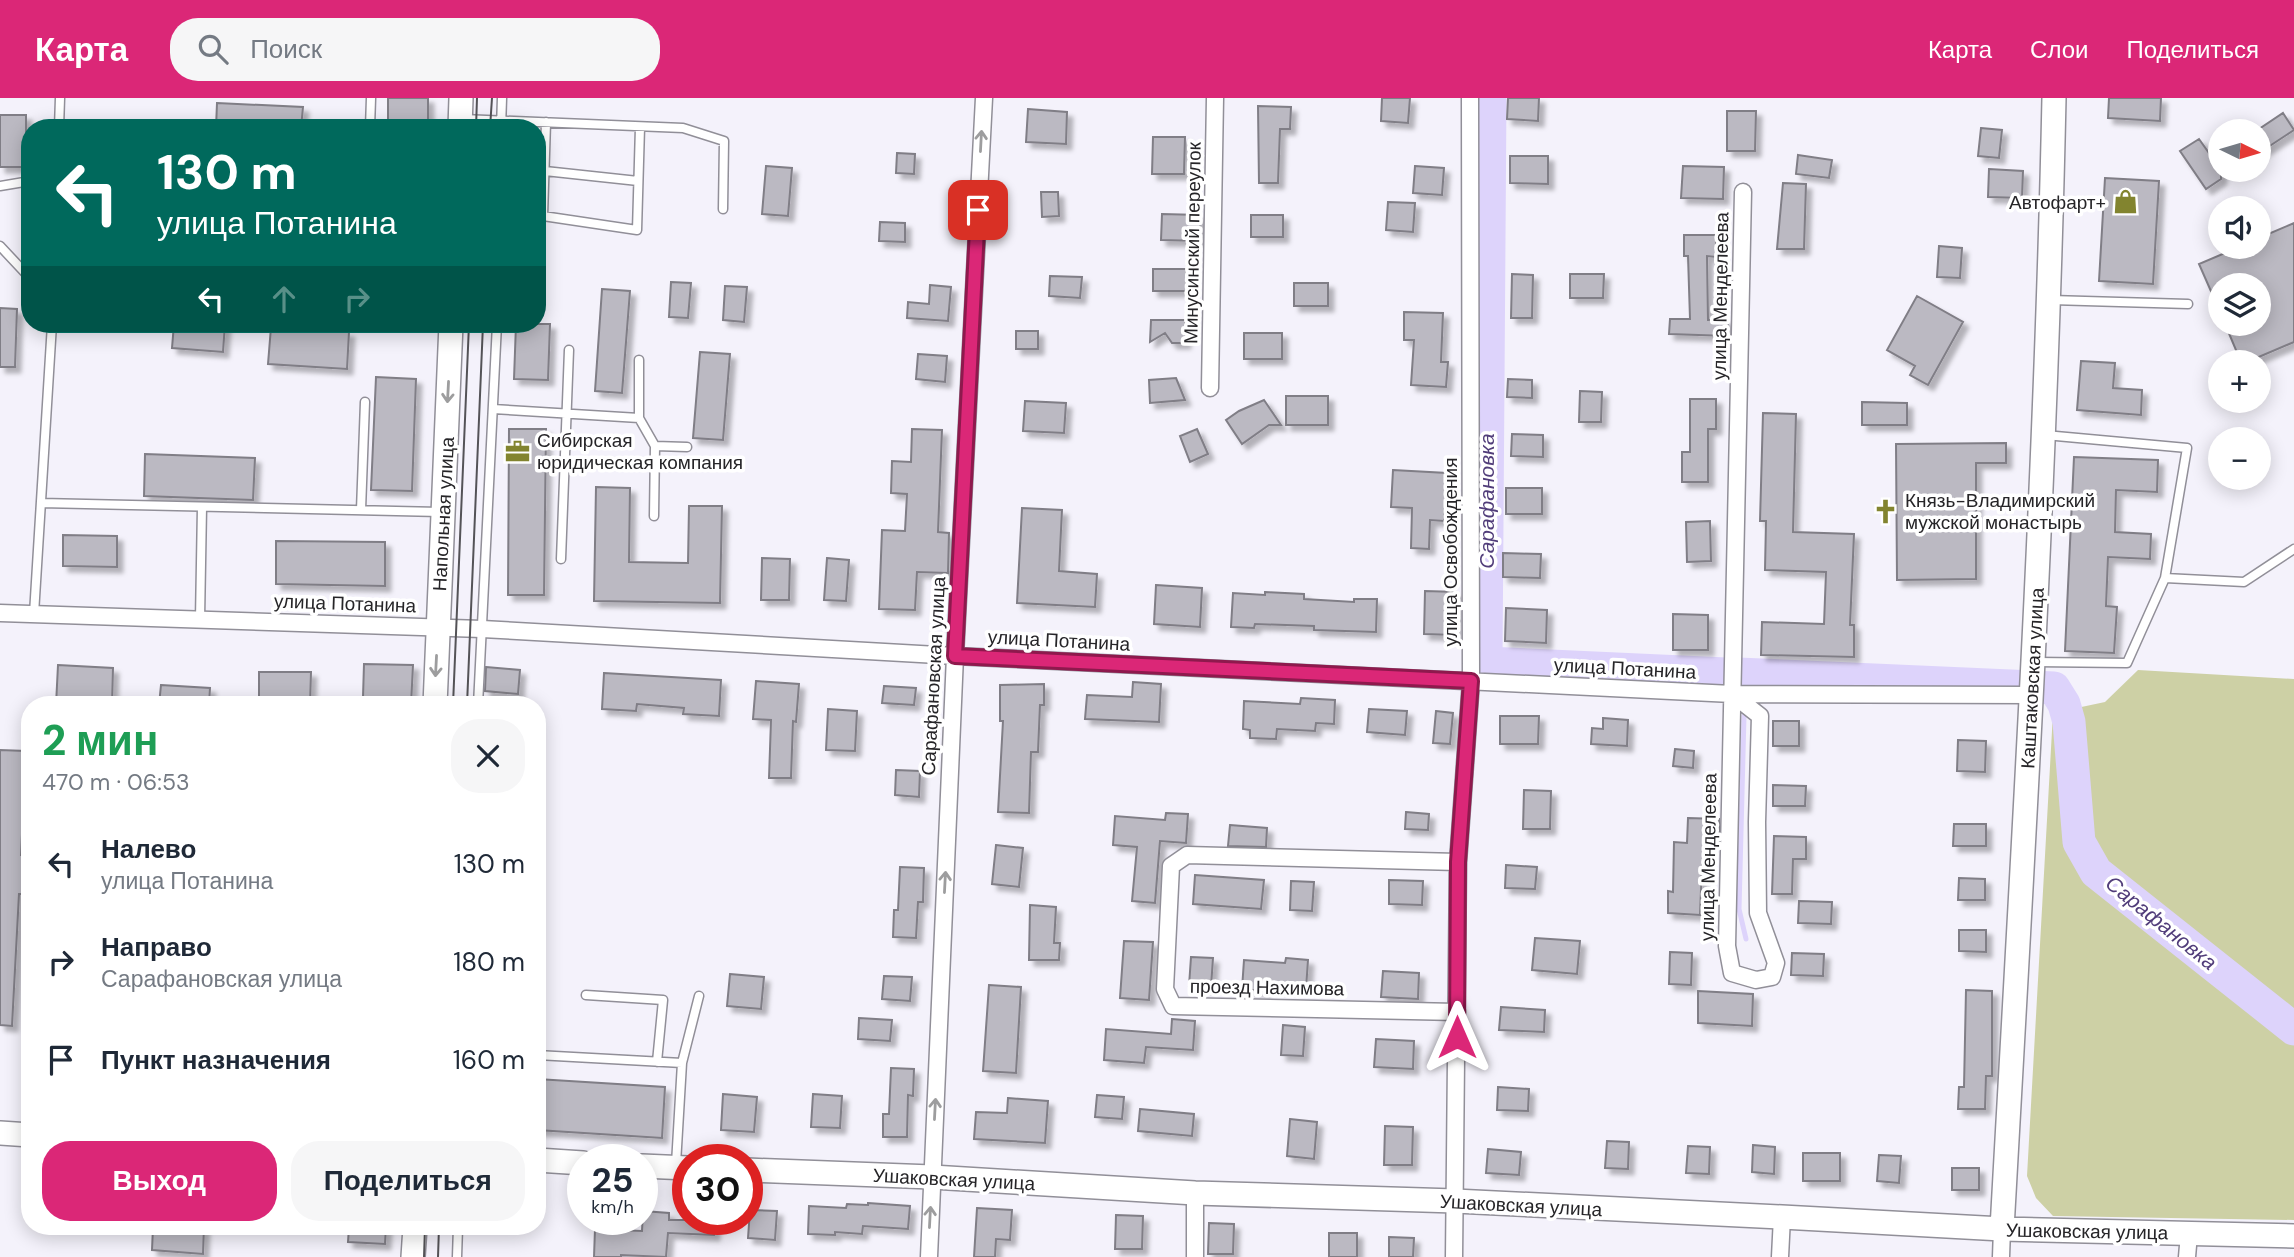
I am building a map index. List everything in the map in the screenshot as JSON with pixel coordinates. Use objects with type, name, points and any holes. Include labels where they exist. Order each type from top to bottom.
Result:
[{"type":"main road","name":"Каштаковская улица","points":[[2002,1229],[2032,695],[2050,300],[2054,98]]},
{"type":"main road","name":"Напольная улица","points":[[435,696],[451,333]]},
{"type":"main road","points":[[0,1133],[21,1134]]},
{"type":"main road","points":[[546,1161],[567,1162]]},
{"type":"main road","name":"Ушаковская улица","points":[[763,1171],[932,1177],[1195,1193],[1455,1201],[1782,1216],[2002,1229],[2294,1236]]},
{"type":"main road","points":[[413,1257],[414,1235]]},
{"type":"street","name":"Сарафановская улица","points":[[929,1257],[955,656],[984,98]]},
{"type":"street","name":"Минусинский переулок","points":[[1210,388],[1215,98]]},
{"type":"street","name":"улица Освобождения","points":[[1454,1257],[1458,862],[1471,681],[1471,98]]},
{"type":"street","name":"улица Менделеева","points":[[1732,694],[1760,716],[1758,913],[1776,962],[1772,977],[1756,981],[1732,973],[1727,946],[1732,694],[1743,192]]},
{"type":"street","name":"улица Потанина","points":[[0,613],[482,629],[955,656],[1732,694],[2032,695]]},
{"type":"street","name":"проезд Нахимова","points":[[1457,1012],[1173,1006],[1165,989],[1171,866],[1187,855],[1458,862]]},
{"type":"street","points":[[1195,1193],[1195,1257]]},
{"type":"street","points":[[1780,1257],[1782,1216]]},
{"type":"street","name":"Каштаковская улица","points":[[2001,1257],[2002,1229]]},
{"type":"street","points":[[2187,1257],[2189,1234]]},
{"type":"lane","points":[[59,119],[60,98]]},
{"type":"lane","points":[[370,119],[371,98]]},
{"type":"lane","points":[[501,119],[502,98]]},
{"type":"lane","points":[[460,115],[478,119]]},
{"type":"lane","points":[[546,122],[683,128],[724,141],[723,209]]},
{"type":"lane","points":[[546,216],[637,230],[640,127]]},
{"type":"lane","points":[[546,171],[638,181]]},
{"type":"lane","points":[[0,186],[21,182]]},
{"type":"lane","points":[[0,246],[21,268]]},
{"type":"lane","points":[[2050,300],[2188,304]]},
{"type":"lane","points":[[34,614],[50,333]]},
{"type":"lane","points":[[478,696],[497,333]]},
{"type":"lane","points":[[561,559],[569,350]]},
{"type":"lane","points":[[639,360],[639,418],[655,446],[653,516]]},
{"type":"lane","points":[[361,510],[365,402]]},
{"type":"lane","points":[[493,409],[639,418]]},
{"type":"lane","points":[[2033,662],[2127,663],[2165,578],[2187,448],[2042,435]]},
{"type":"lane","points":[[655,446],[687,447]]},
{"type":"lane","points":[[41,503],[443,512]]},
{"type":"lane","points":[[200,619],[202,507]]},
{"type":"lane","points":[[2165,578],[2244,583],[2294,549]]},
{"type":"lane","points":[[586,995],[663,1000],[657,1062]]},
{"type":"lane","points":[[682,1144],[682,1063],[699,996]]},
{"type":"lane","points":[[546,1056],[682,1063]]},
{"type":"lane","points":[[457,1257],[458,1235]]},
{"type":"green space","points":[[2138,670],[2294,679],[2294,1220],[2053,1216],[2036,1198],[2027,1176],[2053,713],[2105,702]]},
{"type":"building","points":[[388,98],[428,98],[428,119],[388,119]]},
{"type":"building","points":[[1382,98],[1410,98],[1408,123],[1381,121]]},
{"type":"building","points":[[1508,98],[1539,98],[1538,121],[1507,119]]},
{"type":"building","points":[[2109,98],[2161,98],[2160,121],[2108,118]]},
{"type":"building","points":[[217,103],[303,107],[302,119],[216,119]]},
{"type":"building","points":[[1258,106],[1291,107],[1290,129],[1280,129],[1278,183],[1259,183]]},
{"type":"building","points":[[1028,109],[1067,112],[1066,144],[1026,142]]},
{"type":"building","points":[[1727,111],[1756,111],[1755,151],[1727,151]]},
{"type":"building","points":[[2283,113],[2294,130],[2272,144],[2272,120]]},
{"type":"building","points":[[0,115],[26,115],[26,119],[21,119],[21,167],[0,167]]},
{"type":"building","points":[[1981,128],[2002,130],[1999,158],[1978,156]]},
{"type":"building","points":[[1153,137],[1185,137],[1184,174],[1152,174]]},
{"type":"building","points":[[2199,139],[2208,152],[2208,182],[2216,182],[2206,189],[2180,151]]},
{"type":"building","points":[[897,153],[915,154],[914,174],[896,173]]},
{"type":"building","points":[[1798,155],[1832,160],[1829,178],[1796,174]]},
{"type":"building","points":[[1510,156],[1548,156],[1548,184],[1510,183]]},
{"type":"building","points":[[766,166],[792,168],[788,216],[762,214]]},
{"type":"building","points":[[1415,166],[1444,168],[1442,195],[1413,193]]},
{"type":"building","points":[[1683,166],[1724,167],[1723,199],[1681,198]]},
{"type":"building","points":[[1989,169],[2023,171],[2022,198],[1988,197]]},
{"type":"building","points":[[2105,178],[2159,181],[2153,284],[2099,281]]},
{"type":"building","points":[[1783,183],[1806,184],[1804,249],[1777,249]]},
{"type":"building","points":[[1041,192],[1058,192],[1059,216],[1042,217]]},
{"type":"building","points":[[1388,202],[1415,203],[1413,232],[1386,230]]},
{"type":"building","points":[[1162,214],[1200,215],[1200,241],[1161,240]]},
{"type":"building","points":[[1251,215],[1283,215],[1283,237],[1251,237]]},
{"type":"building","points":[[880,222],[905,223],[905,242],[879,241]]},
{"type":"building","points":[[2294,223],[2294,342],[2271,352],[2236,350],[2230,336],[2271,336],[2271,273],[2208,273],[2208,284],[2199,264],[2211,259],[2271,259],[2271,233]]},
{"type":"building","points":[[1684,235],[1716,235],[1716,257],[1707,256],[1708,320],[1728,320],[1728,336],[1669,334],[1670,319],[1690,319],[1688,256],[1684,256]]},
{"type":"building","points":[[1939,246],[1962,248],[1960,278],[1937,277]]},
{"type":"building","points":[[1153,269],[1186,269],[1186,291],[1153,291]]},
{"type":"building","points":[[1512,274],[1533,275],[1532,318],[1511,318]]},
{"type":"building","points":[[1570,274],[1604,274],[1603,298],[1570,298]]},
{"type":"building","points":[[1050,276],[1082,277],[1080,298],[1049,296]]},
{"type":"building","points":[[671,282],[691,283],[688,318],[669,317]]},
{"type":"building","points":[[1294,283],[1328,283],[1328,306],[1294,306]]},
{"type":"building","points":[[930,285],[951,287],[948,321],[907,318],[908,302],[929,304]]},
{"type":"building","points":[[725,286],[747,287],[744,322],[723,320]]},
{"type":"building","points":[[602,289],[630,291],[622,393],[595,391]]},
{"type":"building","points":[[1917,296],[1963,322],[1928,385],[1910,375],[1915,366],[1887,350]]},
{"type":"building","points":[[0,308],[17,309],[15,367],[0,367]]},
{"type":"building","points":[[1404,312],[1443,313],[1441,362],[1448,362],[1446,387],[1411,385],[1414,340],[1404,340]]},
{"type":"building","points":[[1151,320],[1190,320],[1185,323],[1185,343],[1172,343],[1165,333],[1150,342]]},
{"type":"building","points":[[546,324],[550,324],[548,380],[514,379],[516,333],[546,333]]},
{"type":"building","points":[[1016,331],[1038,331],[1038,349],[1016,349]]},
{"type":"building","points":[[173,333],[224,333],[223,352],[172,348]]},
{"type":"building","points":[[271,333],[349,333],[347,369],[268,364]]},
{"type":"building","points":[[1244,333],[1282,333],[1282,359],[1244,359]]},
{"type":"building","points":[[700,352],[730,354],[723,440],[693,438]]},
{"type":"building","points":[[918,354],[947,356],[945,382],[916,379]]},
{"type":"building","points":[[2081,361],[2115,363],[2113,388],[2142,390],[2141,415],[2077,410]]},
{"type":"building","points":[[376,377],[416,379],[412,491],[371,490]]},
{"type":"building","points":[[1176,378],[1185,400],[1150,403],[1149,380]]},
{"type":"building","points":[[1508,379],[1532,380],[1532,398],[1507,397]]},
{"type":"building","points":[[1580,391],[1602,392],[1601,422],[1579,422]]},
{"type":"building","points":[[1286,396],[1328,396],[1328,425],[1286,425]]},
{"type":"building","points":[[1690,399],[1716,399],[1716,429],[1708,429],[1708,482],[1682,482],[1682,452],[1690,452]]},
{"type":"building","points":[[1264,400],[1281,425],[1269,425],[1242,444],[1226,420]]},
{"type":"building","points":[[1025,401],[1066,403],[1064,433],[1023,431]]},
{"type":"building","points":[[1862,402],[1907,403],[1907,425],[1862,425]]},
{"type":"building","points":[[1763,413],[1796,414],[1793,532],[1854,534],[1850,625],[1854,625],[1854,657],[1761,655],[1762,622],[1824,624],[1826,572],[1765,570],[1766,521],[1760,521]]},
{"type":"building","points":[[509,429],[546,429],[544,595],[508,595]]},
{"type":"building","points":[[912,429],[942,430],[938,532],[949,533],[948,573],[917,572],[915,610],[879,609],[882,530],[905,531],[907,494],[891,493],[892,461],[911,462]]},
{"type":"building","points":[[1197,429],[1208,454],[1190,462],[1180,436]]},
{"type":"building","points":[[1512,434],[1543,435],[1543,457],[1511,456]]},
{"type":"building","points":[[2006,443],[2006,463],[1976,463],[1976,579],[1897,580],[1896,444]]},
{"type":"building","points":[[145,454],[255,458],[253,500],[144,496]]},
{"type":"building","points":[[2074,457],[2158,460],[2157,492],[2116,490],[2115,532],[2151,534],[2150,559],[2108,557],[2106,606],[2117,607],[2114,653],[2065,651]]},
{"type":"building","points":[[1393,470],[1447,473],[1444,521],[1430,520],[1429,549],[1411,548],[1412,508],[1391,507]]},
{"type":"building","points":[[596,487],[630,488],[629,562],[688,563],[689,506],[722,506],[720,603],[594,601]]},
{"type":"building","points":[[1506,488],[1542,488],[1542,514],[1506,514]]},
{"type":"building","points":[[1022,508],[1062,510],[1059,571],[1097,574],[1095,607],[1017,603]]},
{"type":"building","points":[[1710,521],[1711,561],[1687,562],[1686,522]]},
{"type":"building","points":[[63,535],[117,536],[117,567],[63,566]]},
{"type":"building","points":[[276,541],[385,542],[385,586],[276,584]]},
{"type":"building","points":[[1503,553],[1541,554],[1540,578],[1503,577]]},
{"type":"building","points":[[762,558],[790,559],[789,600],[761,600]]},
{"type":"building","points":[[827,558],[849,560],[846,601],[824,600]]},
{"type":"building","points":[[1156,585],[1202,588],[1200,627],[1154,624]]},
{"type":"building","points":[[1425,591],[1457,592],[1455,635],[1424,634]]},
{"type":"building","points":[[1265,592],[1304,594],[1304,599],[1354,602],[1354,599],[1377,599],[1376,632],[1314,630],[1314,626],[1255,624],[1254,628],[1231,627],[1233,593],[1265,595]]},
{"type":"building","points":[[1506,608],[1547,610],[1546,643],[1505,641]]},
{"type":"building","points":[[1673,614],[1708,615],[1708,650],[1673,650]]},
{"type":"building","points":[[364,664],[413,665],[411,696],[363,696]]},
{"type":"building","points":[[58,665],[113,668],[112,696],[56,696]]},
{"type":"building","points":[[486,667],[520,670],[518,694],[485,691]]},
{"type":"building","points":[[259,672],[311,672],[310,696],[259,696]]},
{"type":"building","points":[[604,673],[721,680],[719,716],[683,714],[684,708],[637,704],[636,711],[602,709]]},
{"type":"building","points":[[756,681],[799,684],[796,722],[793,721],[791,778],[769,778],[771,720],[753,719]]},
{"type":"building","points":[[1133,682],[1161,684],[1159,722],[1085,719],[1087,695],[1132,697]]},
{"type":"building","points":[[1044,684],[1044,705],[1040,705],[1038,752],[1031,752],[1029,813],[998,812],[1003,721],[1000,721],[1000,685]]},
{"type":"building","points":[[161,685],[210,688],[210,696],[160,696]]},
{"type":"building","points":[[884,686],[916,688],[914,705],[882,703]]},
{"type":"building","points":[[1301,698],[1335,700],[1334,724],[1316,723],[1315,731],[1277,729],[1276,739],[1250,738],[1250,730],[1243,729],[1244,701],[1300,704]]},
{"type":"building","points":[[828,709],[857,711],[855,751],[826,750]]},
{"type":"building","points":[[1369,709],[1407,711],[1405,735],[1367,732]]},
{"type":"building","points":[[1436,711],[1453,713],[1450,744],[1433,743]]},
{"type":"building","points":[[1500,716],[1539,716],[1538,744],[1500,744]]},
{"type":"building","points":[[1603,718],[1628,720],[1627,746],[1591,744],[1592,728],[1603,729]]},
{"type":"building","points":[[1773,721],[1799,721],[1799,746],[1773,746]]},
{"type":"building","points":[[1958,740],[1986,741],[1985,772],[1957,771]]},
{"type":"building","points":[[1675,749],[1694,751],[1693,768],[1673,766]]},
{"type":"building","points":[[0,750],[21,751],[21,894],[12,1026],[0,1025]]},
{"type":"building","points":[[896,770],[920,771],[919,797],[895,795]]},
{"type":"building","points":[[1773,785],[1806,786],[1805,806],[1773,806]]},
{"type":"building","points":[[1524,790],[1551,791],[1550,829],[1523,829]]},
{"type":"building","points":[[1406,812],[1429,814],[1428,830],[1405,829]]},
{"type":"building","points":[[1166,813],[1188,814],[1186,843],[1160,841],[1155,903],[1132,901],[1137,847],[1113,845],[1115,816],[1165,820]]},
{"type":"building","points":[[1688,818],[1719,819],[1719,841],[1707,840],[1706,865],[1702,865],[1700,915],[1668,913],[1668,891],[1673,892],[1674,842],[1687,843]]},
{"type":"building","points":[[1954,824],[1986,824],[1986,846],[1953,846]]},
{"type":"building","points":[[1230,825],[1267,828],[1266,847],[1228,846]]},
{"type":"building","points":[[1774,836],[1806,837],[1806,859],[1793,859],[1792,894],[1772,894]]},
{"type":"building","points":[[996,845],[1023,848],[1019,887],[992,884]]},
{"type":"building","points":[[1506,865],[1537,867],[1535,889],[1505,888]]},
{"type":"building","points":[[900,867],[924,868],[923,902],[918,902],[916,938],[893,937],[894,910],[898,910]]},
{"type":"building","points":[[1195,875],[1264,880],[1261,909],[1193,904]]},
{"type":"building","points":[[1959,878],[1985,879],[1985,900],[1958,900]]},
{"type":"building","points":[[1389,880],[1423,881],[1422,905],[1389,904]]},
{"type":"building","points":[[1291,881],[1314,882],[1312,911],[1290,910]]},
{"type":"building","points":[[1799,901],[1832,902],[1831,924],[1798,923]]},
{"type":"building","points":[[1030,905],[1056,907],[1054,943],[1060,943],[1059,960],[1029,960]]},
{"type":"building","points":[[1959,930],[1986,930],[1986,952],[1959,951]]},
{"type":"building","points":[[1535,938],[1580,941],[1577,974],[1532,970]]},
{"type":"building","points":[[1124,941],[1153,942],[1149,1000],[1120,998]]},
{"type":"building","points":[[1670,952],[1692,953],[1691,985],[1669,984]]},
{"type":"building","points":[[1792,953],[1824,954],[1823,976],[1791,975]]},
{"type":"building","points":[[1191,957],[1213,958],[1211,987],[1189,986]]},
{"type":"building","points":[[1286,958],[1308,960],[1306,989],[1265,986],[1265,991],[1242,989],[1244,960],[1285,963]]},
{"type":"building","points":[[1383,971],[1419,973],[1418,999],[1381,997]]},
{"type":"building","points":[[730,974],[764,977],[761,1009],[727,1006]]},
{"type":"building","points":[[884,976],[912,977],[910,1001],[882,999]]},
{"type":"building","points":[[989,985],[1021,987],[1016,1073],[983,1071]]},
{"type":"building","points":[[1966,990],[1992,991],[1992,1076],[1986,1076],[1985,1109],[1958,1109],[1959,1087],[1964,1087]]},
{"type":"building","points":[[1698,991],[1753,994],[1752,1026],[1698,1023]]},
{"type":"building","points":[[1501,1007],[1545,1010],[1544,1032],[1499,1030]]},
{"type":"building","points":[[859,1018],[892,1020],[890,1041],[858,1039]]},
{"type":"building","points":[[1172,1019],[1195,1021],[1193,1050],[1146,1047],[1144,1063],[1104,1060],[1106,1029],[1171,1034]]},
{"type":"building","points":[[1283,1025],[1305,1027],[1303,1056],[1281,1055]]},
{"type":"building","points":[[1376,1039],[1414,1041],[1413,1069],[1374,1067]]},
{"type":"building","points":[[891,1068],[914,1069],[913,1096],[908,1095],[907,1137],[883,1137],[883,1114],[889,1114]]},
{"type":"building","points":[[546,1080],[665,1087],[662,1138],[546,1131]]},
{"type":"building","points":[[1498,1087],[1529,1089],[1528,1111],[1497,1110]]},
{"type":"building","points":[[723,1094],[757,1097],[754,1132],[721,1130]]},
{"type":"building","points":[[813,1094],[842,1096],[840,1128],[811,1127]]},
{"type":"building","points":[[1097,1095],[1124,1097],[1122,1119],[1095,1117]]},
{"type":"building","points":[[1008,1098],[1048,1101],[1045,1143],[974,1139],[976,1112],[1007,1113]]},
{"type":"building","points":[[1140,1109],[1194,1114],[1192,1136],[1138,1131]]},
{"type":"building","points":[[1290,1119],[1317,1122],[1314,1159],[1287,1156]]},
{"type":"building","points":[[1385,1126],[1413,1127],[1412,1165],[1384,1165]]},
{"type":"building","points":[[1607,1141],[1629,1142],[1628,1169],[1605,1168]]},
{"type":"building","points":[[1753,1145],[1775,1147],[1774,1174],[1752,1172]]},
{"type":"building","points":[[1688,1146],[1710,1147],[1709,1174],[1686,1173]]},
{"type":"building","points":[[1488,1149],[1521,1152],[1519,1175],[1486,1173]]},
{"type":"building","points":[[1803,1153],[1840,1153],[1840,1181],[1803,1181]]},
{"type":"building","points":[[1879,1155],[1901,1156],[1899,1183],[1877,1181]]},
{"type":"building","points":[[1952,1168],[1979,1168],[1979,1190],[1952,1190]]},
{"type":"building","points":[[847,1204],[910,1206],[908,1229],[863,1226],[862,1234],[808,1234],[809,1206],[846,1208]]},
{"type":"building","points":[[977,1208],[1012,1210],[1010,1240],[996,1239],[995,1257],[974,1257]]},
{"type":"building","points":[[763,1210],[777,1211],[775,1240],[748,1238],[748,1235],[763,1235]]},
{"type":"building","points":[[658,1212],[669,1213],[672,1233],[668,1233],[666,1257],[594,1257],[595,1235],[658,1235]]},
{"type":"building","points":[[1116,1215],[1143,1216],[1142,1249],[1115,1249]]},
{"type":"building","points":[[1209,1223],[1234,1224],[1233,1254],[1208,1254]]},
{"type":"building","points":[[1329,1233],[1357,1233],[1357,1257],[1329,1257]]},
{"type":"building","points":[[153,1235],[204,1235],[203,1254],[152,1250]]},
{"type":"building","points":[[348,1235],[386,1235],[385,1244],[348,1242]]},
{"type":"building","points":[[1389,1237],[1414,1238],[1413,1257],[1389,1257]]},
{"type":"waterway","name":"Сарафановка","points":[[1490,98],[1486,663],[1726,674]]},
{"type":"waterway","name":"Сарафановка","points":[[1738,674],[2054,688],[2064,704],[2069,722],[2079,842],[2096,872],[2294,1029]]},
{"type":"waterway","points":[[1744,716],[1739,909],[1746,939]]},
{"type":"tram line","points":[[476,119],[477,98]]},
{"type":"tram line","points":[[491,119],[492,98]]},
{"type":"tram line","points":[[453,696],[469,333]]},
{"type":"tram line","points":[[467,696],[483,333]]},
{"type":"tram line","points":[[424,1257],[425,1235]]},
{"type":"tram line","points":[[438,1257],[439,1235]]},
{"type":"place","name":"Автофарт+","points":[[2126,202]]},
{"type":"place","name":"Сибирская юридическая компания","points":[[517,451]]},
{"type":"place","name":"Князь-Владимирский мужской монастырь","points":[[1885,511]]},
{"type":"route","points":[[978,210],[955,656],[1471,681],[1458,862],[1457,1037]]}]
